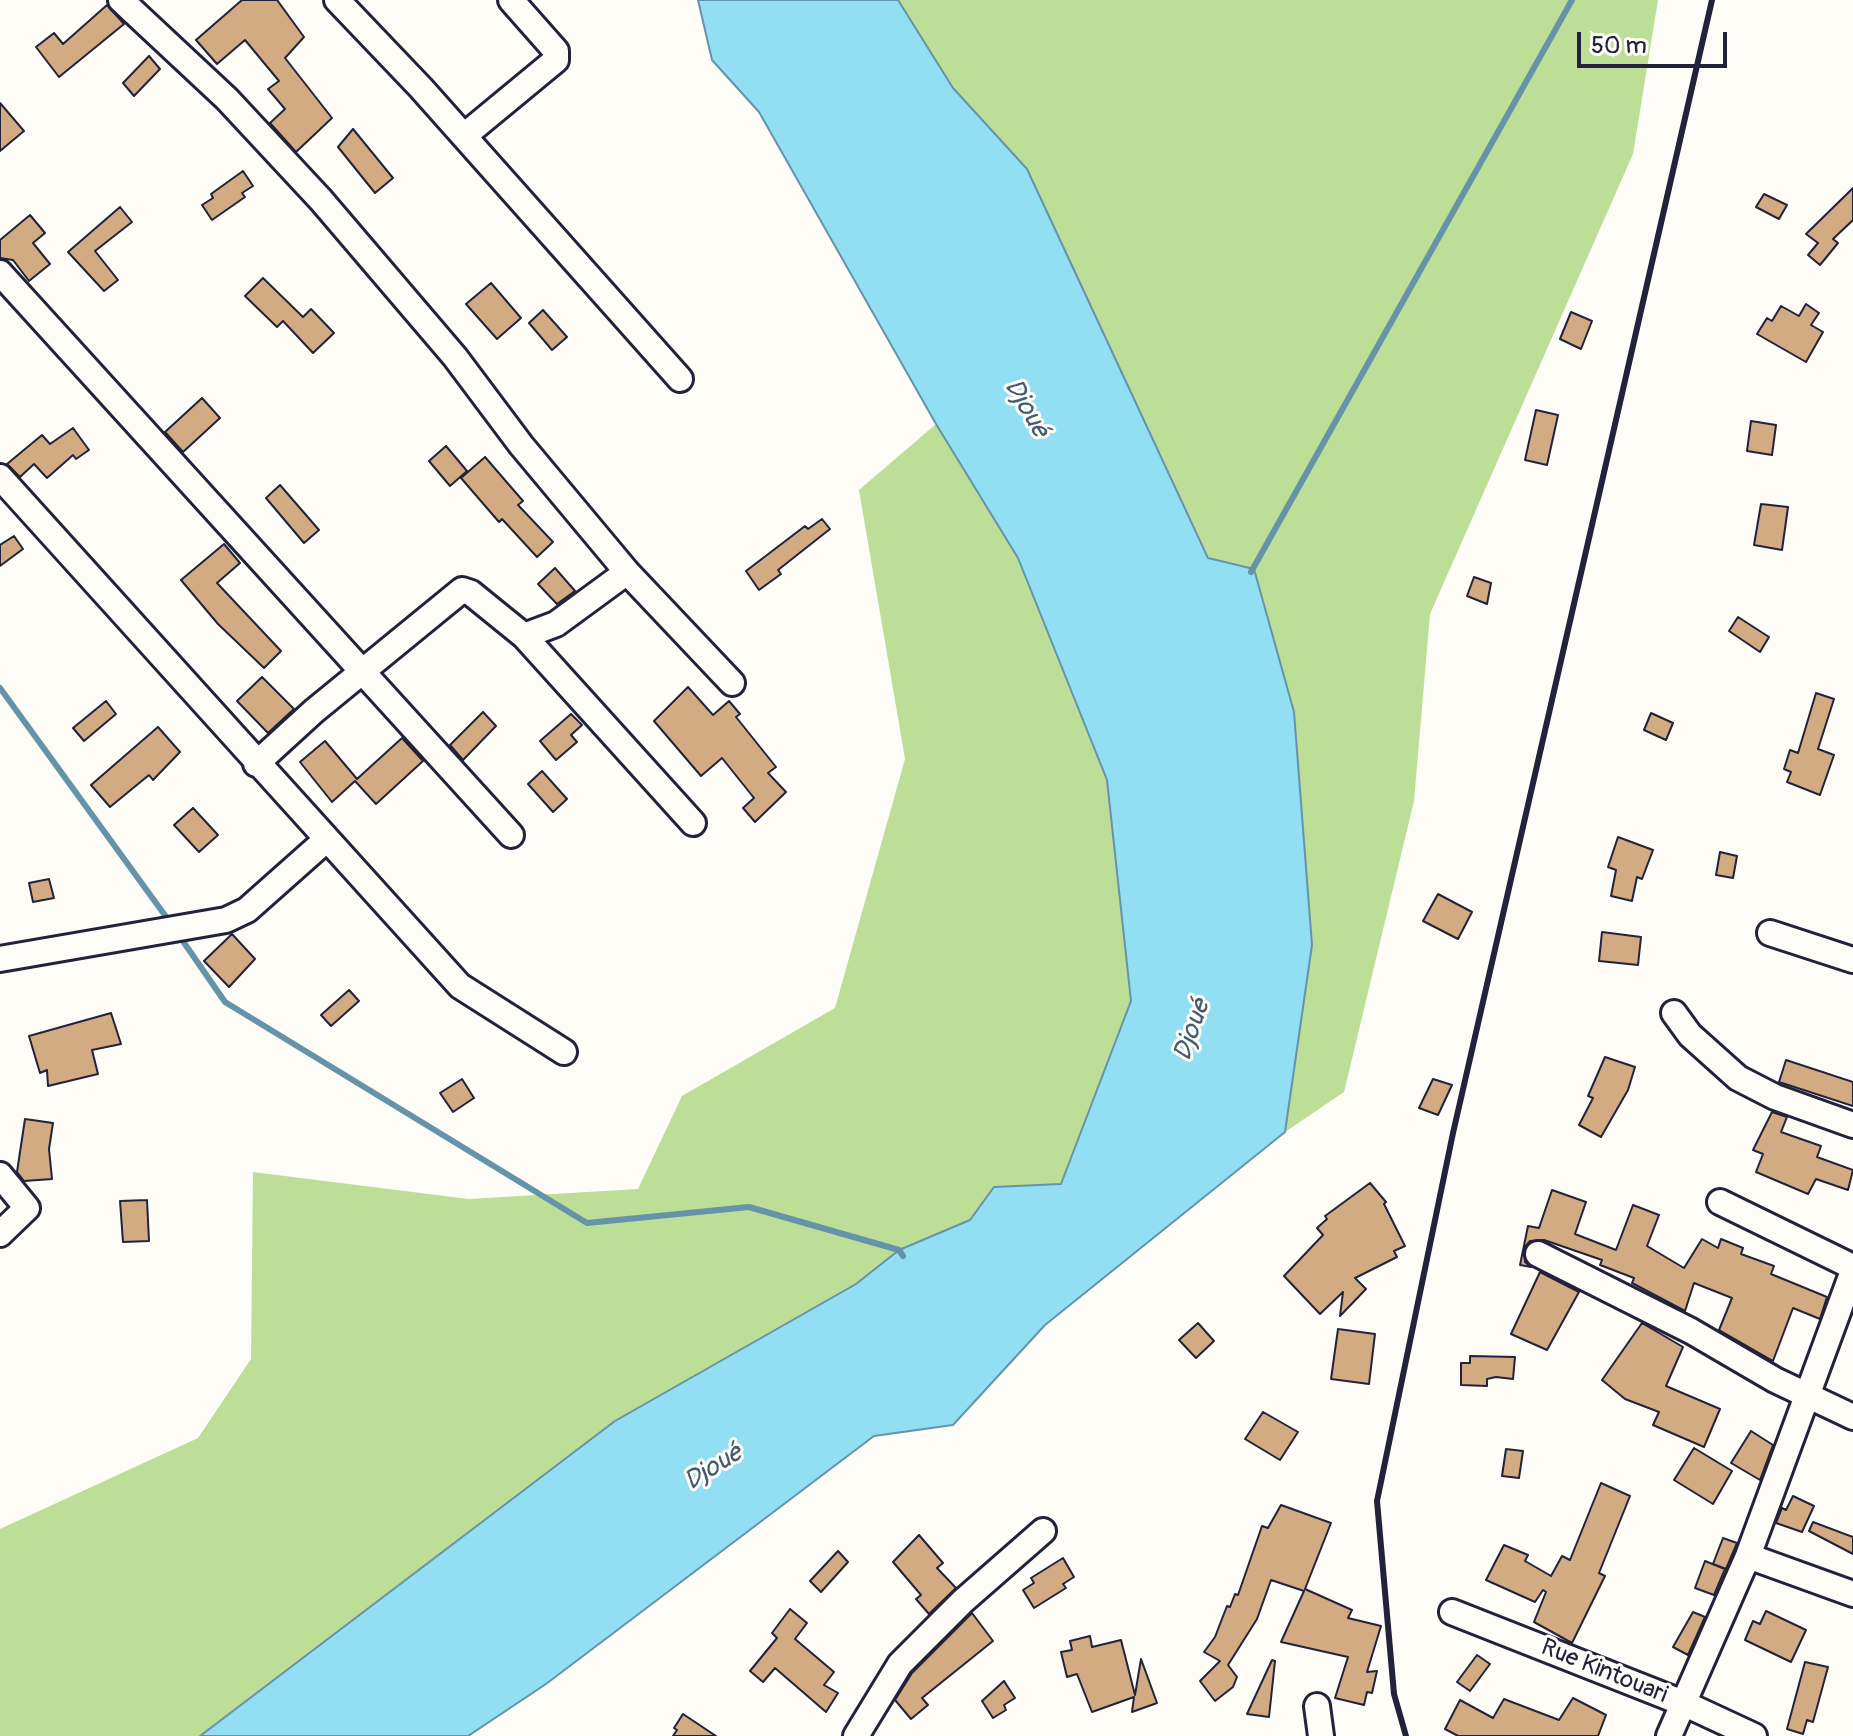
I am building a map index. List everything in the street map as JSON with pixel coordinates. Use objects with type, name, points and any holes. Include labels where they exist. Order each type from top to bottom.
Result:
[{"type":"street","points":[[121,0],[227,99],[329,210],[455,357],[521,445],[627,572],[732,683]]},
{"type":"street","points":[[337,0],[464,136],[680,379]]},
{"type":"street","points":[[464,136],[556,60],[556,51],[511,0]]},
{"type":"street","points":[[0,273],[511,835]]},
{"type":"street","points":[[0,477],[167,659],[256,764],[460,986],[564,1052]]},
{"type":"street","points":[[524,636],[556,624],[627,572]]},
{"type":"street","points":[[256,764],[462,590],[471,593],[524,636],[693,823]]},
{"type":"street","points":[[0,959],[226,920],[247,910],[327,839]]},
{"type":"street","points":[[1770,933],[1853,960]]},
{"type":"street","points":[[1674,1013],[1690,1035],[1738,1078],[1775,1097],[1853,1125]]},
{"type":"street","points":[[0,1175],[27,1208],[0,1234]]},
{"type":"street","points":[[1669,1736],[1748,1556],[1853,1269],[1720,1202]]},
{"type":"street","points":[[1538,1254],[1853,1417]]},
{"type":"street","points":[[856,1736],[900,1664],[963,1601],[1043,1531]]},
{"type":"street","points":[[1748,1556],[1853,1594]]},
{"type":"street","name":"Rue Kintouari","points":[[1452,1612],[1683,1703],[1754,1736]]},
{"type":"street","points":[[1317,1706],[1321,1736]]},
{"type":"green space","points":[[898,0],[1658,0],[1633,154],[1430,614],[1414,801],[1344,1092],[1285,1132],[1312,945],[1294,712],[1209,558],[1027,169],[953,88]]},
{"type":"green space","points":[[936,424],[1018,558],[1107,780],[1131,1001],[1061,1184],[994,1187],[971,1220],[899,1250],[856,1284],[615,1421],[200,1736],[0,1736],[0,1529],[198,1438],[251,1359],[253,1172],[469,1199],[638,1189],[682,1096],[835,1008],[905,759],[859,490]]},
{"type":"water","name":"Djoué","points":[[698,0],[898,0],[953,88],[1027,169],[1208,558],[1254,569],[1294,712],[1312,945],[1285,1132],[1045,1325],[953,1425],[874,1436],[546,1684],[468,1736],[200,1736],[615,1421],[856,1284],[899,1250],[970,1220],[994,1187],[1061,1184],[1131,1001],[1107,780],[1018,558],[936,424],[759,112],[712,60]]},
{"type":"building","points":[[242,0],[277,0],[304,37],[285,58],[332,118],[296,152],[270,123],[285,109],[268,89],[279,81],[245,40],[217,64],[196,40]]},
{"type":"building","points":[[107,5],[124,24],[59,77],[36,47],[54,33],[63,44]]},
{"type":"building","points":[[149,56],[160,69],[134,96],[123,83]]},
{"type":"building","points":[[0,103],[24,131],[0,151]]},
{"type":"building","points":[[353,129],[393,178],[375,193],[338,147]]},
{"type":"building","points":[[243,171],[253,186],[242,193],[245,197],[212,220],[202,205],[213,198],[211,194]]},
{"type":"building","points":[[1853,188],[1853,220],[1833,239],[1838,243],[1820,265],[1808,255],[1818,243],[1806,234]]},
{"type":"building","points":[[1764,194],[1787,205],[1779,219],[1756,207]]},
{"type":"building","points":[[120,207],[132,222],[95,251],[118,280],[104,291],[68,252]]},
{"type":"building","points":[[30,215],[45,233],[33,243],[50,264],[29,281],[13,260],[0,258],[0,240]]},
{"type":"building","points":[[263,278],[303,317],[311,309],[334,333],[313,353],[283,321],[277,327],[245,296]]},
{"type":"building","points":[[491,283],[521,318],[497,339],[466,304]]},
{"type":"building","points":[[1806,304],[1819,313],[1811,325],[1823,332],[1806,362],[1757,334],[1767,318],[1772,321],[1781,306],[1799,316]]},
{"type":"building","points":[[543,310],[567,337],[552,350],[529,323]]},
{"type":"building","points":[[1571,312],[1592,321],[1581,349],[1560,339]]},
{"type":"building","points":[[202,398],[220,418],[183,452],[165,432]]},
{"type":"building","points":[[1536,410],[1558,415],[1547,465],[1525,460]]},
{"type":"building","points":[[1751,421],[1776,425],[1772,455],[1747,451]]},
{"type":"building","points":[[73,428],[89,450],[76,459],[73,455],[47,478],[34,464],[20,477],[7,464],[42,435],[50,444]]},
{"type":"building","points":[[446,446],[467,471],[450,486],[429,461]]},
{"type":"building","points":[[485,457],[523,501],[518,505],[553,542],[537,557],[502,519],[499,522],[461,478]]},
{"type":"building","points":[[280,485],[319,530],[304,543],[266,498]]},
{"type":"building","points":[[1761,504],[1788,507],[1782,550],[1754,545]]},
{"type":"building","points":[[822,519],[830,529],[778,570],[781,574],[759,590],[746,571],[805,526],[808,529]]},
{"type":"building","points":[[14,536],[23,549],[0,566],[0,545]]},
{"type":"building","points":[[224,544],[240,563],[217,583],[281,651],[264,668],[218,624],[181,580]]},
{"type":"building","points":[[555,568],[575,591],[557,604],[538,584]]},
{"type":"building","points":[[1474,577],[1491,583],[1487,604],[1467,596]]},
{"type":"building","points":[[1738,617],[1769,637],[1760,652],[1729,631]]},
{"type":"building","points":[[262,677],[294,709],[268,733],[237,701]]},
{"type":"building","points":[[688,687],[713,715],[729,701],[740,714],[736,717],[776,767],[768,773],[786,792],[755,822],[743,808],[754,798],[722,758],[701,776],[654,721]]},
{"type":"building","points":[[1816,693],[1834,699],[1818,749],[1834,755],[1820,795],[1787,782],[1791,772],[1784,769],[1790,750],[1798,753]]},
{"type":"building","points":[[106,701],[116,714],[84,741],[73,728]]},
{"type":"building","points":[[483,712],[496,726],[463,760],[450,745]]},
{"type":"building","points":[[1651,713],[1673,723],[1666,740],[1644,730]]},
{"type":"building","points":[[571,714],[582,725],[571,735],[577,742],[556,760],[540,741]]},
{"type":"building","points":[[158,727],[180,752],[153,780],[149,775],[110,807],[91,785]]},
{"type":"building","points":[[402,738],[423,761],[376,804],[355,781],[332,802],[300,762],[325,741],[357,779]]},
{"type":"building","points":[[542,771],[567,799],[553,812],[528,784]]},
{"type":"building","points":[[193,808],[218,835],[199,852],[174,825]]},
{"type":"building","points":[[1618,837],[1653,850],[1642,879],[1637,877],[1632,901],[1611,896],[1616,870],[1608,867]]},
{"type":"building","points":[[1720,852],[1737,856],[1733,878],[1716,875]]},
{"type":"building","points":[[49,879],[54,898],[33,902],[29,883]]},
{"type":"building","points":[[1438,894],[1472,912],[1458,939],[1423,921]]},
{"type":"building","points":[[1602,932],[1641,937],[1638,965],[1599,961]]},
{"type":"building","points":[[232,934],[255,959],[229,987],[204,961]]},
{"type":"building","points":[[349,990],[359,1001],[331,1026],[321,1015]]},
{"type":"building","points":[[111,1013],[121,1044],[92,1050],[98,1074],[48,1086],[47,1070],[40,1073],[29,1036]]},
{"type":"building","points":[[1605,1057],[1635,1067],[1628,1090],[1601,1137],[1579,1125],[1593,1098],[1588,1096]]},
{"type":"building","points":[[1786,1060],[1853,1082],[1853,1106],[1779,1082]]},
{"type":"building","points":[[462,1079],[474,1098],[453,1112],[440,1093]]},
{"type":"building","points":[[1433,1079],[1452,1085],[1438,1115],[1419,1108]]},
{"type":"building","points":[[1772,1112],[1787,1117],[1781,1132],[1821,1146],[1817,1157],[1853,1170],[1848,1190],[1816,1179],[1808,1194],[1756,1172],[1763,1154],[1753,1150]]},
{"type":"building","points":[[25,1119],[53,1123],[49,1149],[52,1179],[24,1181],[17,1172]]},
{"type":"building","points":[[1370,1183],[1386,1202],[1384,1204],[1405,1246],[1394,1251],[1397,1257],[1355,1278],[1366,1289],[1340,1316],[1343,1292],[1320,1314],[1284,1276],[1323,1235],[1317,1228],[1327,1219],[1325,1216]]},
{"type":"building","points":[[1552,1190],[1586,1202],[1575,1234],[1616,1250],[1633,1205],[1659,1215],[1647,1246],[1684,1268],[1702,1239],[1718,1248],[1721,1239],[1743,1248],[1741,1254],[1774,1266],[1771,1274],[1827,1297],[1820,1319],[1793,1308],[1773,1361],[1719,1330],[1732,1298],[1694,1283],[1685,1311],[1632,1283],[1634,1278],[1600,1265],[1602,1260],[1544,1240],[1530,1241],[1524,1248],[1525,1262],[1531,1267],[1520,1265],[1528,1226],[1539,1228]]},
{"type":"building","points":[[147,1200],[149,1241],[123,1242],[120,1201]]},
{"type":"building","points":[[1540,1272],[1579,1292],[1547,1350],[1511,1334]]},
{"type":"building","points":[[1198,1323],[1214,1341],[1196,1358],[1179,1340]]},
{"type":"building","points":[[1642,1323],[1683,1347],[1666,1386],[1720,1409],[1704,1447],[1653,1425],[1659,1412],[1625,1399],[1602,1380]]},
{"type":"building","points":[[1338,1329],[1375,1334],[1369,1384],[1331,1379]]},
{"type":"building","points":[[1470,1356],[1515,1357],[1513,1379],[1487,1379],[1487,1386],[1461,1385],[1461,1363],[1470,1363]]},
{"type":"building","points":[[1263,1412],[1298,1432],[1280,1460],[1245,1439]]},
{"type":"building","points":[[1751,1431],[1773,1445],[1760,1480],[1731,1463]]},
{"type":"building","points":[[1694,1448],[1732,1471],[1713,1504],[1674,1480]]},
{"type":"building","points":[[1506,1449],[1523,1451],[1519,1478],[1502,1476]]},
{"type":"building","points":[[1601,1483],[1630,1496],[1599,1573],[1605,1576],[1572,1643],[1534,1622],[1546,1592],[1543,1590],[1535,1602],[1486,1580],[1504,1545],[1528,1555],[1525,1561],[1551,1576],[1562,1556],[1570,1560]]},
{"type":"building","points":[[1793,1496],[1814,1506],[1802,1532],[1776,1523],[1782,1508],[1786,1510]]},
{"type":"building","points":[[1281,1505],[1331,1523],[1305,1589],[1352,1610],[1348,1618],[1381,1626],[1367,1672],[1377,1671],[1372,1693],[1367,1692],[1364,1705],[1335,1698],[1348,1657],[1281,1642],[1304,1591],[1271,1580],[1257,1619],[1228,1665],[1237,1677],[1233,1687],[1215,1701],[1200,1681],[1220,1661],[1204,1652],[1215,1637],[1227,1606],[1230,1607],[1235,1594],[1238,1595],[1262,1526],[1268,1528]]},
{"type":"building","points":[[1813,1522],[1853,1537],[1853,1554],[1809,1531]]},
{"type":"building","points":[[919,1535],[943,1563],[937,1568],[956,1588],[929,1614],[916,1599],[921,1595],[893,1562]]},
{"type":"building","points":[[1723,1538],[1737,1543],[1726,1569],[1713,1564]]},
{"type":"building","points":[[838,1551],[848,1562],[821,1592],[810,1581]]},
{"type":"building","points":[[1063,1558],[1074,1577],[1063,1584],[1066,1588],[1034,1608],[1023,1590],[1034,1583],[1031,1578]]},
{"type":"building","points":[[1705,1561],[1725,1569],[1714,1595],[1695,1588]]},
{"type":"building","points":[[790,1609],[807,1623],[795,1639],[834,1672],[824,1685],[838,1693],[826,1712],[775,1668],[763,1682],[750,1671],[777,1638],[772,1633]]},
{"type":"building","points":[[1766,1611],[1806,1630],[1791,1662],[1745,1640],[1753,1621],[1760,1624]]},
{"type":"building","points":[[1693,1612],[1705,1617],[1688,1655],[1673,1647]]},
{"type":"building","points":[[972,1613],[993,1641],[922,1698],[928,1705],[911,1719],[895,1700],[912,1673]]},
{"type":"building","points":[[1090,1636],[1092,1647],[1121,1640],[1135,1695],[1141,1659],[1157,1703],[1132,1712],[1134,1697],[1092,1712],[1077,1674],[1067,1677],[1061,1652],[1072,1650],[1070,1641]]},
{"type":"building","points":[[1477,1655],[1490,1664],[1470,1691],[1457,1682]]},
{"type":"building","points":[[1272,1660],[1275,1661],[1269,1717],[1247,1714]]},
{"type":"building","points":[[1805,1662],[1828,1667],[1813,1722],[1807,1720],[1803,1734],[1787,1729]]},
{"type":"building","points":[[1004,1681],[1015,1698],[1004,1705],[1006,1710],[993,1718],[982,1701]]},
{"type":"building","points":[[1573,1698],[1606,1715],[1598,1736],[1458,1736],[1445,1729],[1460,1700],[1493,1718],[1504,1699],[1559,1720]]},
{"type":"building","points":[[683,1714],[716,1736],[673,1736],[677,1730],[674,1728]]},
{"type":"waterway","points":[[1251,572],[1572,0]]},
{"type":"waterway","points":[[0,688],[172,925]]},
{"type":"waterway","points":[[178,934],[225,1002],[587,1223],[749,1207],[899,1250],[903,1256]]},
{"type":"railway","points":[[1406,1736],[1394,1694],[1377,1501],[1453,1133],[1712,0]]}]
